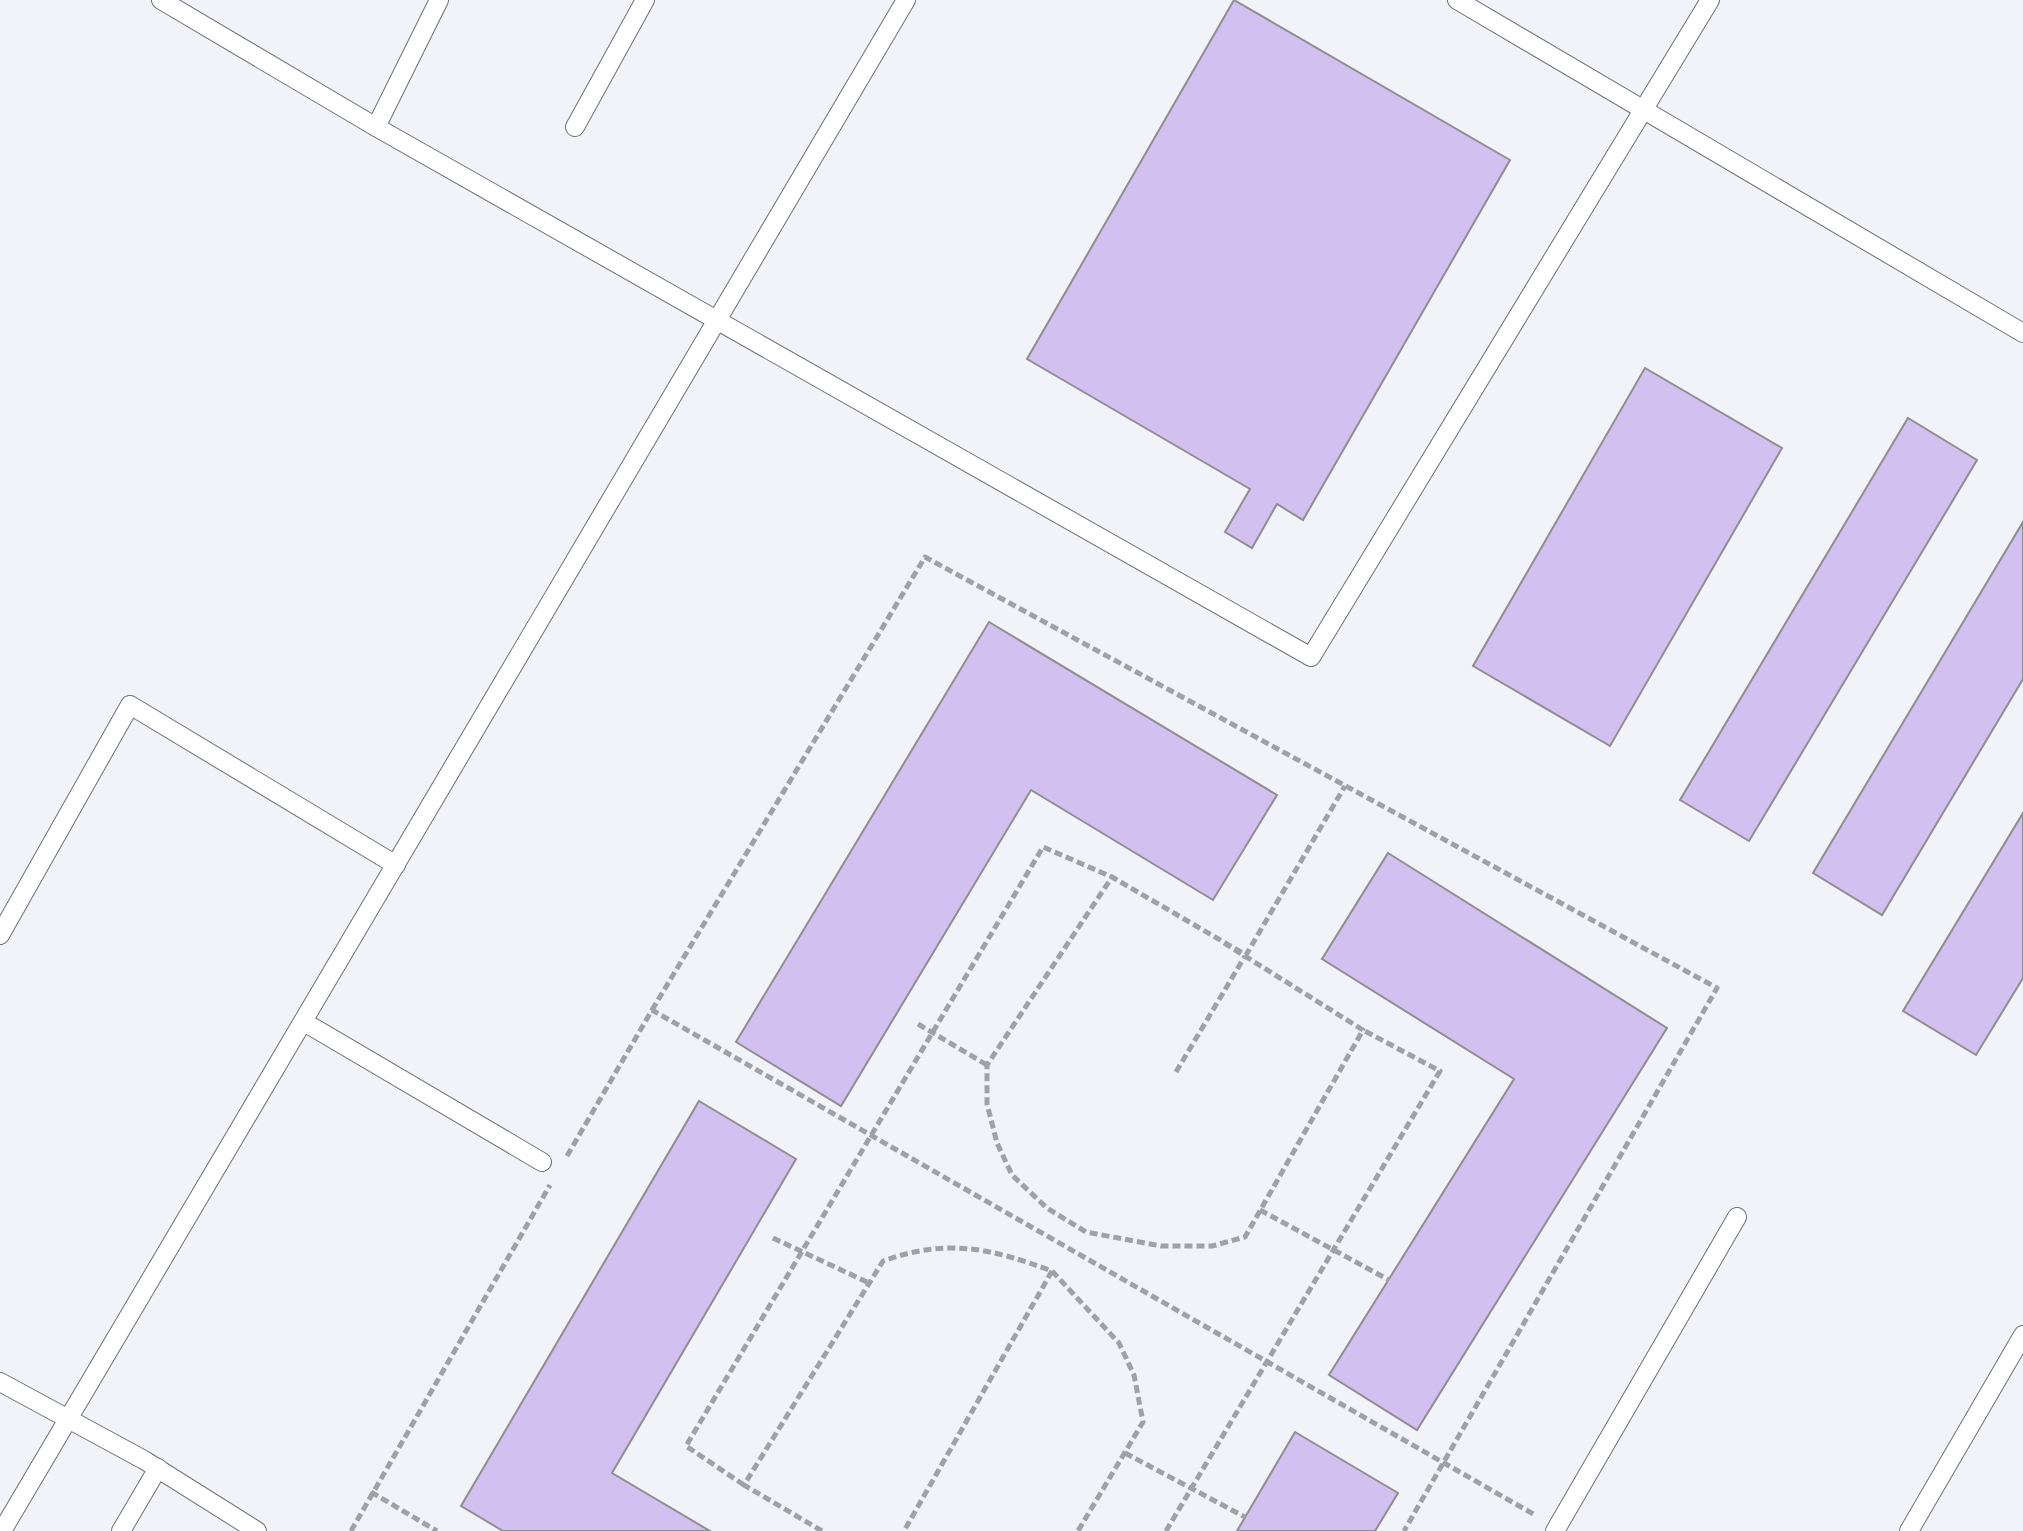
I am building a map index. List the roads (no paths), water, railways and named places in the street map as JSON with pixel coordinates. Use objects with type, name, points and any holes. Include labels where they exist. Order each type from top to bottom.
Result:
[{"type":"lane","points":[[161,0],[376,127],[1311,657],[1710,0]]},
{"type":"lane","points":[[376,127],[439,0]]},
{"type":"lane","points":[[575,127],[645,0]]},
{"type":"lane","points":[[2,1531],[906,0]]},
{"type":"lane","points":[[1457,0],[2023,333]]},
{"type":"lane","points":[[0,935],[130,705],[396,865]]},
{"type":"lane","points":[[304,1022],[542,1162]]},
{"type":"lane","points":[[1556,1529],[1737,1217]]},
{"type":"lane","points":[[1909,1531],[2023,1335]]},
{"type":"lane","points":[[0,1382],[158,1468],[257,1531]]},
{"type":"lane","points":[[121,1531],[158,1468]]}]
